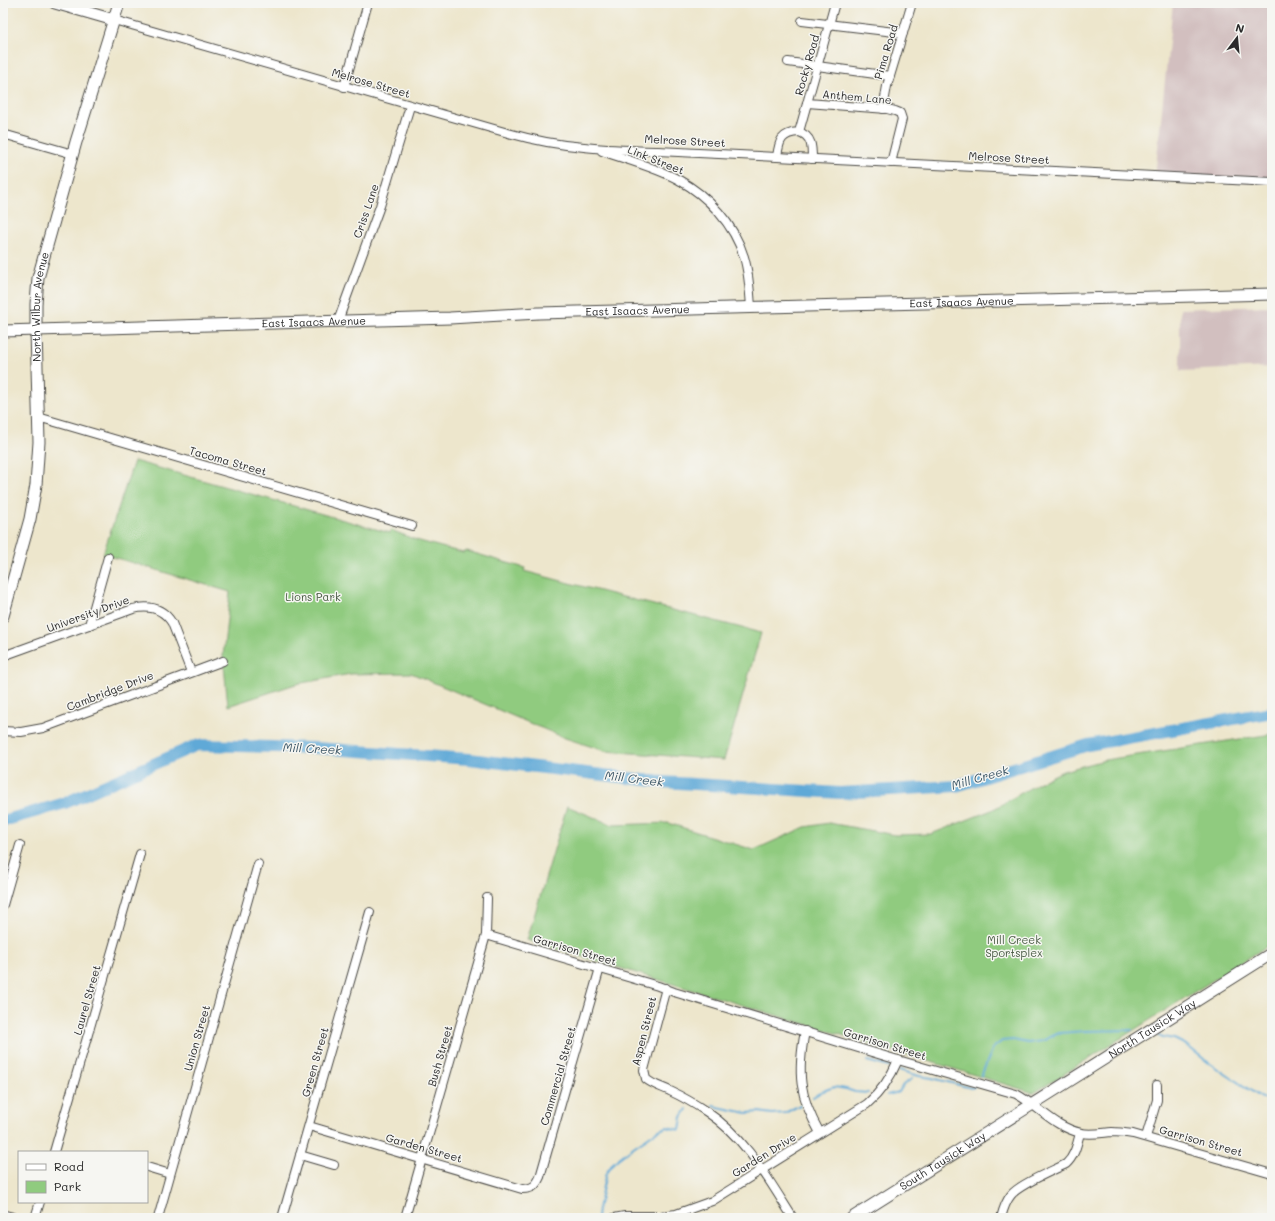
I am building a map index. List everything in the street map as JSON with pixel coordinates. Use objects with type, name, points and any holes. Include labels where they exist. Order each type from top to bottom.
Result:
[{"type":"main road","points":[[55,3],[114,20]]},
{"type":"main road","name":"North Wilbur Avenue","points":[[3,616],[30,519],[39,455],[36,330],[38,278],[73,154],[120,3]]},
{"type":"main road","name":"East Isaacs Avenue","points":[[3,331],[450,318],[539,313],[1272,294]]},
{"type":"main road","name":"North Tausick Way","points":[[1032,1104],[1272,952]]},
{"type":"main road","name":"South Tausick Way","points":[[852,1218],[1032,1104]]},
{"type":"main road","points":[[3,1216],[10,1218]]},
{"type":"street","points":[[344,87],[368,3]]},
{"type":"street","name":"Rocky Road","points":[[799,132],[835,3]]},
{"type":"street","name":"Pima Road","points":[[883,109],[890,76],[912,3]]},
{"type":"street","name":"Melrose Street","points":[[114,20],[410,106],[522,137],[559,144],[593,148],[1272,182]]},
{"type":"street","points":[[802,21],[903,33]]},
{"type":"street","points":[[788,62],[890,76]]},
{"type":"street","name":"Anthem Lane","points":[[807,103],[883,109],[898,112],[902,116],[890,163]]},
{"type":"street","name":"Criss Lane","points":[[338,321],[384,193],[410,106]]},
{"type":"street","points":[[777,157],[781,140],[784,136],[790,133],[799,132],[806,136],[811,142],[812,159]]},
{"type":"street","points":[[3,134],[73,154]]},
{"type":"street","name":"Link Street","points":[[593,148],[678,179],[697,191],[712,205],[729,225],[744,256],[751,308]]},
{"type":"street","name":"Tacoma Street","points":[[38,417],[412,526]]},
{"type":"street","points":[[90,625],[108,557]]},
{"type":"street","name":"University Drive","points":[[3,656],[140,607],[149,607],[156,609],[169,617],[191,672]]},
{"type":"street","name":"Cambridge Drive","points":[[3,732],[21,732],[43,728],[223,661]]},
{"type":"street","points":[[3,905],[20,845]]},
{"type":"street","name":"Laurel Street","points":[[54,1151],[140,854]]},
{"type":"street","name":"Union Street","points":[[158,1218],[258,864]]},
{"type":"street","name":"Bush Street","points":[[405,1218],[486,935],[487,898]]},
{"type":"street","name":"Green Street","points":[[282,1218],[370,912]]},
{"type":"street","name":"Garrison Street","points":[[486,935],[666,988],[898,1060],[1016,1094],[1032,1104],[1055,1122],[1065,1128],[1080,1133],[1092,1134],[1122,1132],[1146,1137],[1272,1174]]},
{"type":"street","name":"Commercial Street","points":[[533,1187],[540,1177],[600,968]]},
{"type":"street","name":"Aspen Street","points":[[666,988],[644,1070],[646,1079],[654,1085],[683,1097],[720,1121],[742,1142],[762,1170]]},
{"type":"street","points":[[805,1031],[801,1058],[801,1086],[808,1111],[820,1133]]},
{"type":"street","name":"Garden Drive","points":[[614,1218],[625,1216],[660,1216],[676,1214],[712,1201],[867,1104],[878,1093],[890,1077],[898,1060]]},
{"type":"street","points":[[1146,1137],[1157,1100],[1157,1085]]},
{"type":"street","name":"Garden Street","points":[[309,1126],[522,1188],[528,1189],[533,1187]]},
{"type":"street","points":[[1001,1218],[1003,1209],[1011,1194],[1024,1185],[1066,1164],[1069,1161],[1074,1152],[1080,1133]]},
{"type":"street","points":[[300,1155],[334,1165]]},
{"type":"street","points":[[148,1168],[170,1174]]},
{"type":"street","points":[[762,1170],[793,1218]]},
{"type":"street","points":[[35,1218],[40,1203]]},
{"type":"shaded area","points":[[1173,3],[1272,3],[1272,183],[1155,177]]},
{"type":"shaded area","points":[[1272,306],[1272,367],[1180,371],[1180,309]]},
{"type":"green space","name":"Lions Park","points":[[134,461],[390,533],[391,530],[416,540],[463,553],[467,551],[525,568],[524,571],[761,633],[724,760],[605,751],[565,738],[411,673],[351,674],[296,684],[228,706],[223,656],[230,592],[103,554]]},
{"type":"green space","name":"Mill Creek Sportsplex","points":[[1272,734],[1272,943],[1034,1093],[527,940],[567,806],[612,825],[668,823],[754,850],[805,827],[829,823],[895,835],[931,834],[992,810],[1042,781],[1063,771],[1105,760]]},
{"type":"waterway","name":"Mill Creek","points":[[3,821],[65,803],[197,745],[316,748],[469,759],[662,782],[840,793],[956,786],[1088,745],[1272,712]]},
{"type":"waterway","points":[[981,1076],[993,1048],[1002,1041],[1013,1040],[1028,1043],[1042,1041],[1059,1033],[1132,1030]]},
{"type":"waterway","points":[[1158,1036],[1174,1039],[1186,1045],[1233,1079],[1262,1098],[1272,1102]]},
{"type":"waterway","points":[[867,1061],[889,1067]]},
{"type":"waterway","points":[[899,1070],[919,1076]]},
{"type":"waterway","points":[[919,1076],[971,1088],[974,1087]]},
{"type":"waterway","points":[[887,1095],[899,1092],[903,1085],[912,1079]]},
{"type":"waterway","points":[[813,1097],[834,1087],[855,1092],[868,1093]]},
{"type":"waterway","points":[[713,1106],[747,1113],[759,1112],[772,1114],[785,1113],[800,1105]]},
{"type":"waterway","points":[[597,1218],[606,1173],[614,1162],[657,1131],[667,1127],[680,1130],[682,1117],[687,1109]]}]
